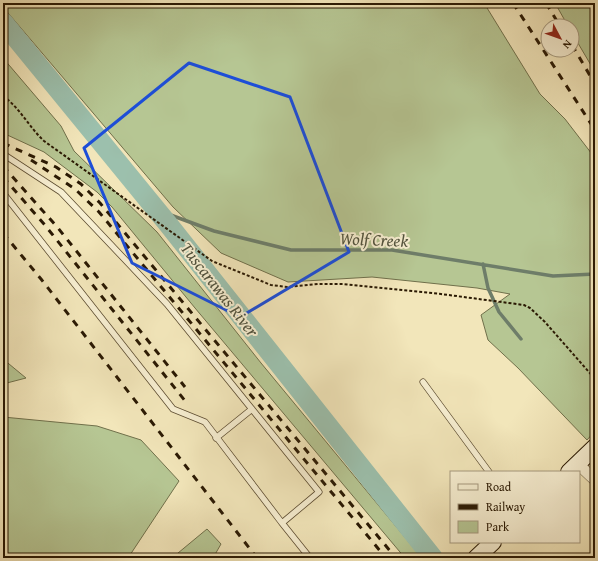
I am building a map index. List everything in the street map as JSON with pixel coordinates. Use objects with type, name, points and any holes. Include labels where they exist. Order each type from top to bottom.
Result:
[{"type":"main road","points":[[573,468],[595,447]]},
{"type":"street","points":[[580,472],[595,480]]},
{"type":"lane","points":[[6,156],[61,192],[167,304],[319,492],[282,523]]},
{"type":"lane","points":[[3,193],[173,409],[205,422],[310,558]]},
{"type":"lane","points":[[423,382],[489,471]]},
{"type":"lane","points":[[216,438],[252,409]]},
{"type":"path","points":[[3,96],[18,109],[38,135],[49,144],[212,261],[262,282],[280,287],[318,284],[350,284],[524,305],[530,308],[595,379]]},
{"type":"highlighted area","points":[[189,63],[290,97],[349,252],[240,317],[132,263],[84,148]]},
{"type":"green space","points":[[3,3],[484,3],[540,94],[565,119],[595,158],[595,431],[587,440],[518,368],[488,340],[481,315],[510,294],[477,288],[372,277],[288,282],[221,253],[173,207],[3,7]]},
{"type":"green space","points":[[555,3],[595,3],[595,72],[580,47],[580,18],[563,18]]},
{"type":"green space","points":[[3,58],[61,126],[74,151],[157,232],[261,363],[422,558],[405,558],[112,207],[97,192],[44,152],[3,133]]},
{"type":"green space","points":[[3,359],[26,378],[3,384]]},
{"type":"green space","points":[[3,417],[97,426],[141,440],[179,481],[128,558],[3,558]]},
{"type":"green space","points":[[207,529],[221,544],[213,558],[172,558]]},
{"type":"waterway","name":"Tuscarawas River","points":[[3,22],[168,224],[433,558]]},
{"type":"waterway","name":"Wolf Creek","points":[[157,210],[214,231],[291,250],[392,250],[553,276],[595,274]]},
{"type":"waterway","points":[[483,264],[488,288],[499,312],[521,339]]},
{"type":"railway","points":[[513,3],[595,130]]},
{"type":"railway","points":[[546,3],[555,18]]},
{"type":"railway","points":[[580,58],[595,84]]},
{"type":"railway","points":[[3,143],[56,167],[81,184],[100,203],[396,558]]},
{"type":"railway","points":[[31,160],[75,189],[99,212],[386,558]]},
{"type":"railway","points":[[3,166],[58,228],[185,387]]},
{"type":"railway","points":[[3,177],[44,224],[186,402]]},
{"type":"railway","points":[[3,233],[41,279],[257,558]]}]
